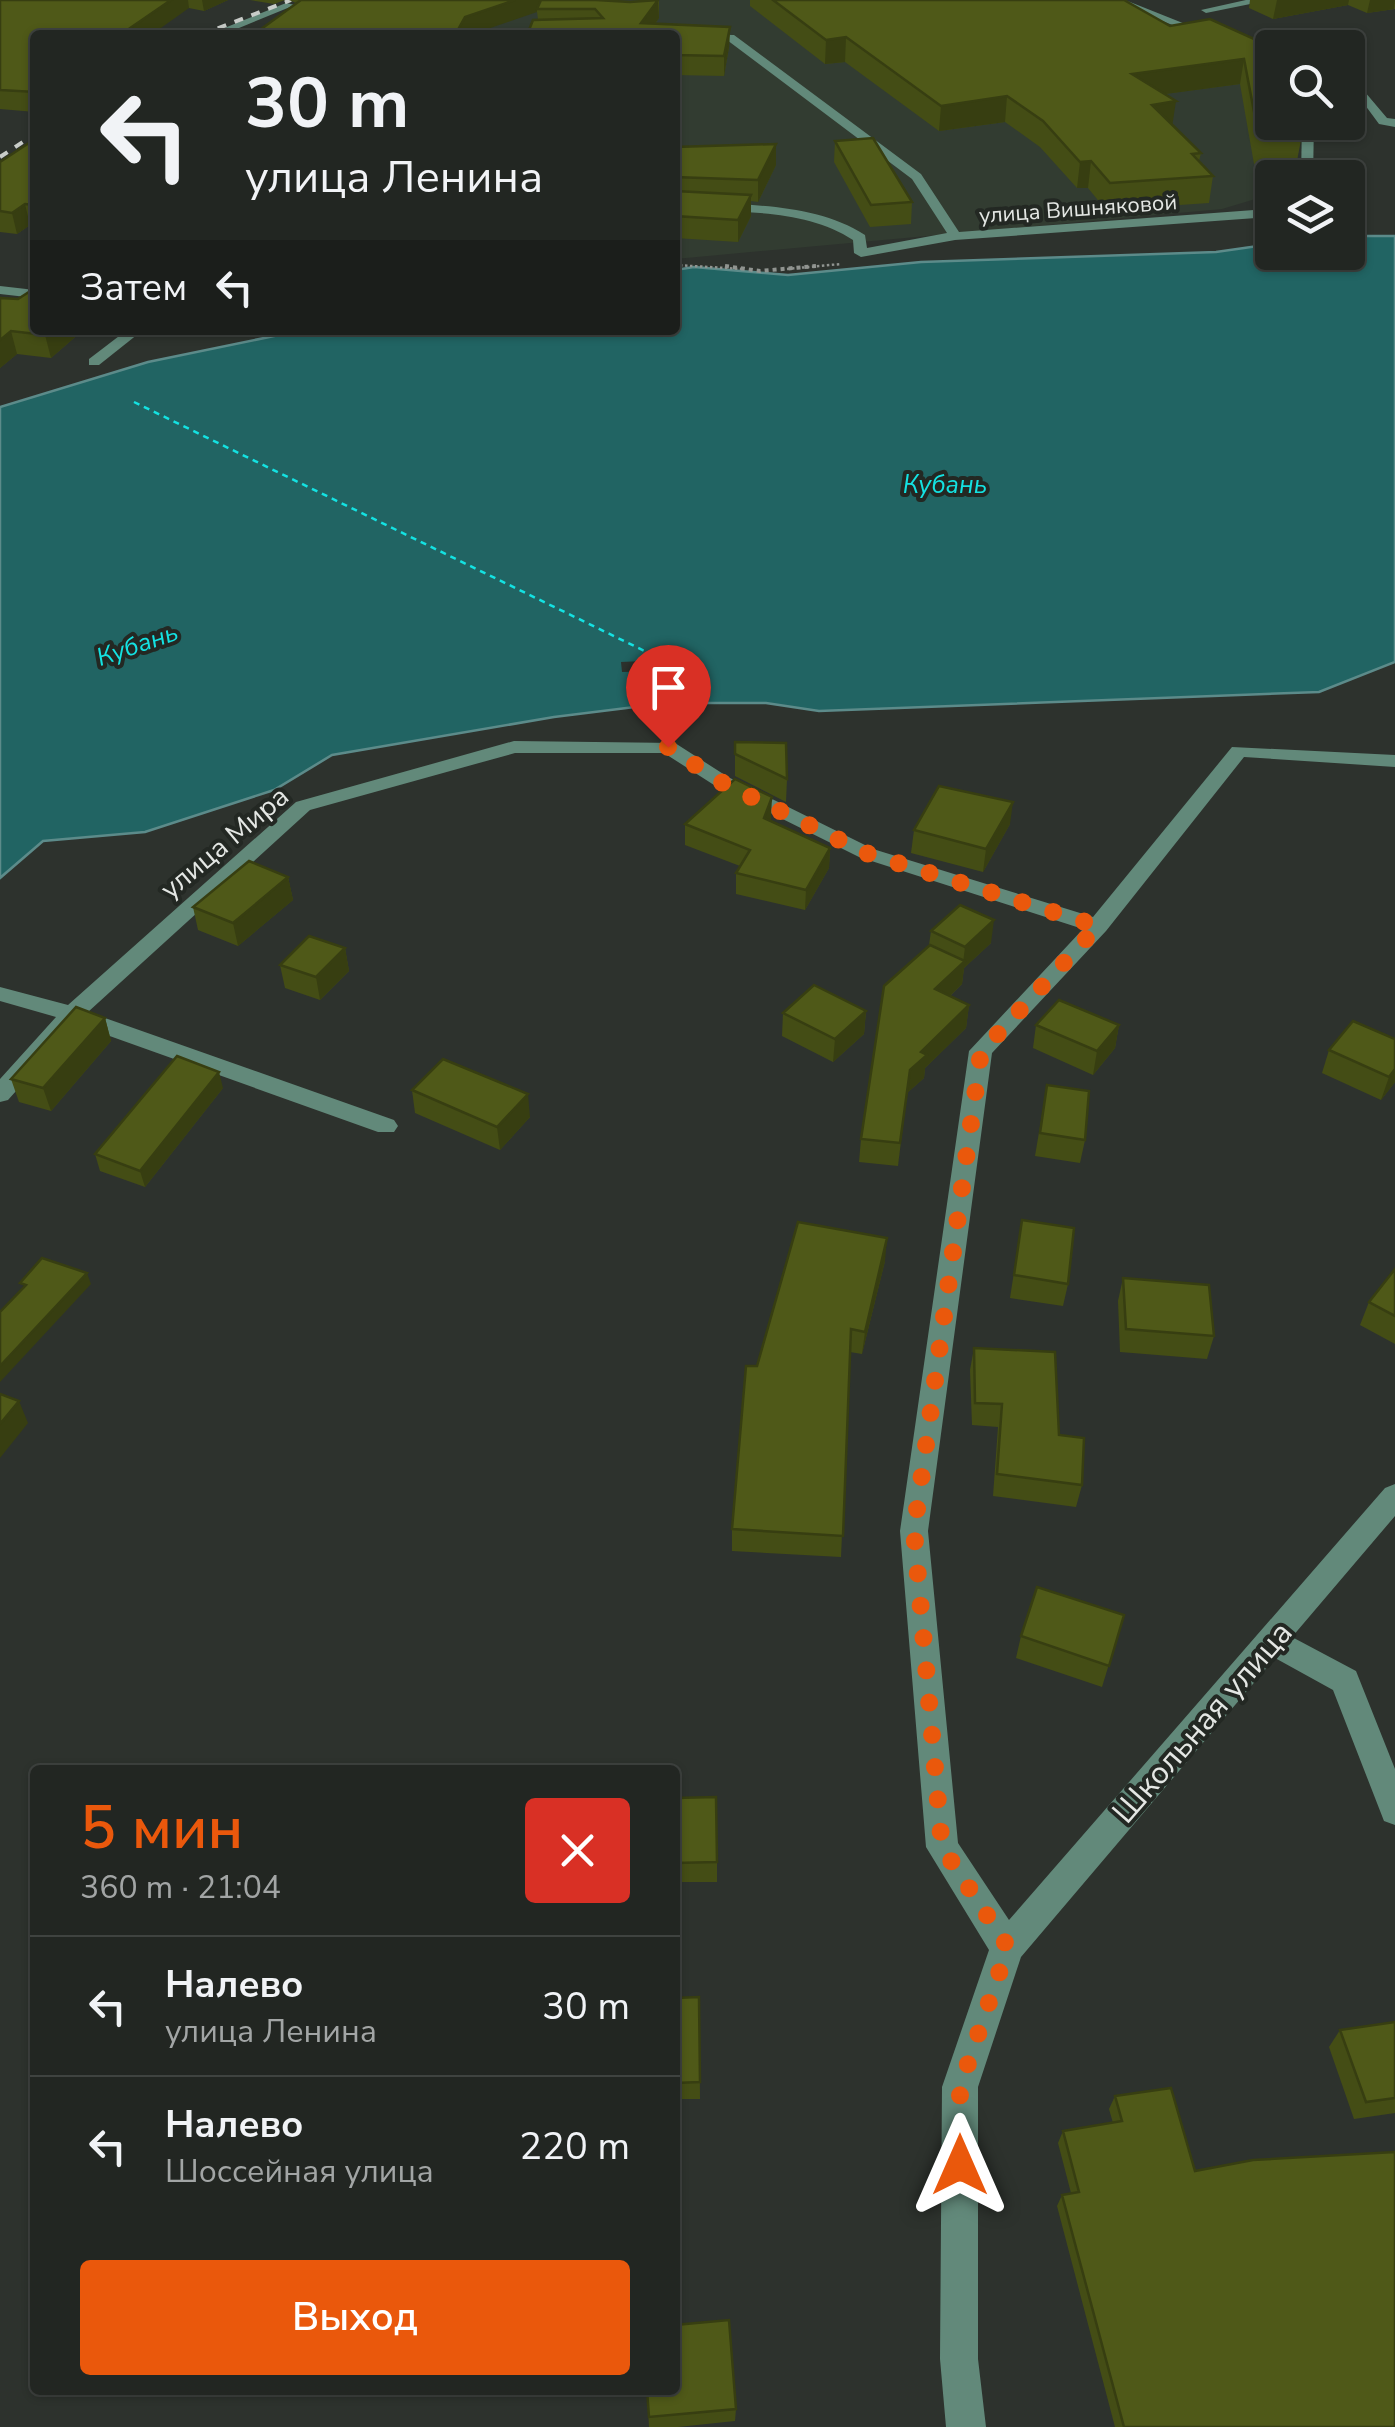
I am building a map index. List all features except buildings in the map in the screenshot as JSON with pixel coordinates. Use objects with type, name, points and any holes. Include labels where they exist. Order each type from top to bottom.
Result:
[{"type":"street","points":[[1116,0],[1255,55]]},
{"type":"street","points":[[1206,10],[1266,0]]},
{"type":"street","points":[[225,30],[290,5]]},
{"type":"street","name":"улица Вишняковой","points":[[680,36],[730,38],[917,177],[956,236],[1114,228],[1255,214]]},
{"type":"street","points":[[1232,46],[1255,42]]},
{"type":"street","points":[[1365,98],[1382,121],[1395,123]]},
{"type":"street","points":[[680,206],[808,216],[860,238],[861,253],[956,236]]},
{"type":"street","points":[[0,290],[30,293]]},
{"type":"street","points":[[94,362],[129,335]]},
{"type":"street","name":"улица Мира","points":[[0,1094],[72,1014],[304,806],[514,747],[668,747],[721,782],[866,853],[1098,926]]},
{"type":"street","points":[[966,2427],[959,2359],[960,2087],[1008,1947],[942,1847],[914,1531],[981,1052],[1098,926],[1238,751],[1395,761]]},
{"type":"street","points":[[0,994],[72,1014],[386,1126]]},
{"type":"street","name":"Школьная улица","points":[[1008,1947],[1395,1496]]},
{"type":"street","points":[[1272,1640],[1345,1682],[1395,1810]]},
{"type":"path","points":[[680,265],[702,263],[760,271],[849,264]]},
{"type":"path","points":[[663,660],[667,703]]},
{"type":"shaded area","points":[[322,0],[1106,0],[1203,38],[1255,101],[1255,140],[1293,140],[1298,160],[1255,160],[1255,199],[1222,209],[680,259],[680,30],[354,30]]},
{"type":"water","name":"Кубань","points":[[1365,236],[1395,236],[1395,662],[1319,692],[819,711],[766,703],[667,703],[554,717],[332,755],[274,790],[145,832],[43,841],[0,878],[0,407],[148,362],[279,335],[680,335],[680,269],[694,267],[788,275],[921,262],[1216,252],[1255,246],[1255,270],[1365,270]]},
{"type":"pier","points":[[690,659],[691,669],[671,670],[675,703],[660,704],[657,671],[622,672],[621,662]]},
{"type":"ferry route","points":[[134,402],[663,660]]},
{"type":"railway","points":[[214,30],[291,0]]},
{"type":"railway","points":[[0,157],[30,137]]},
{"type":"route","points":[[668,747],[721,782],[866,853],[1098,926],[981,1052],[914,1531],[942,1847],[1008,1947],[960,2087],[960,2165]]}]
